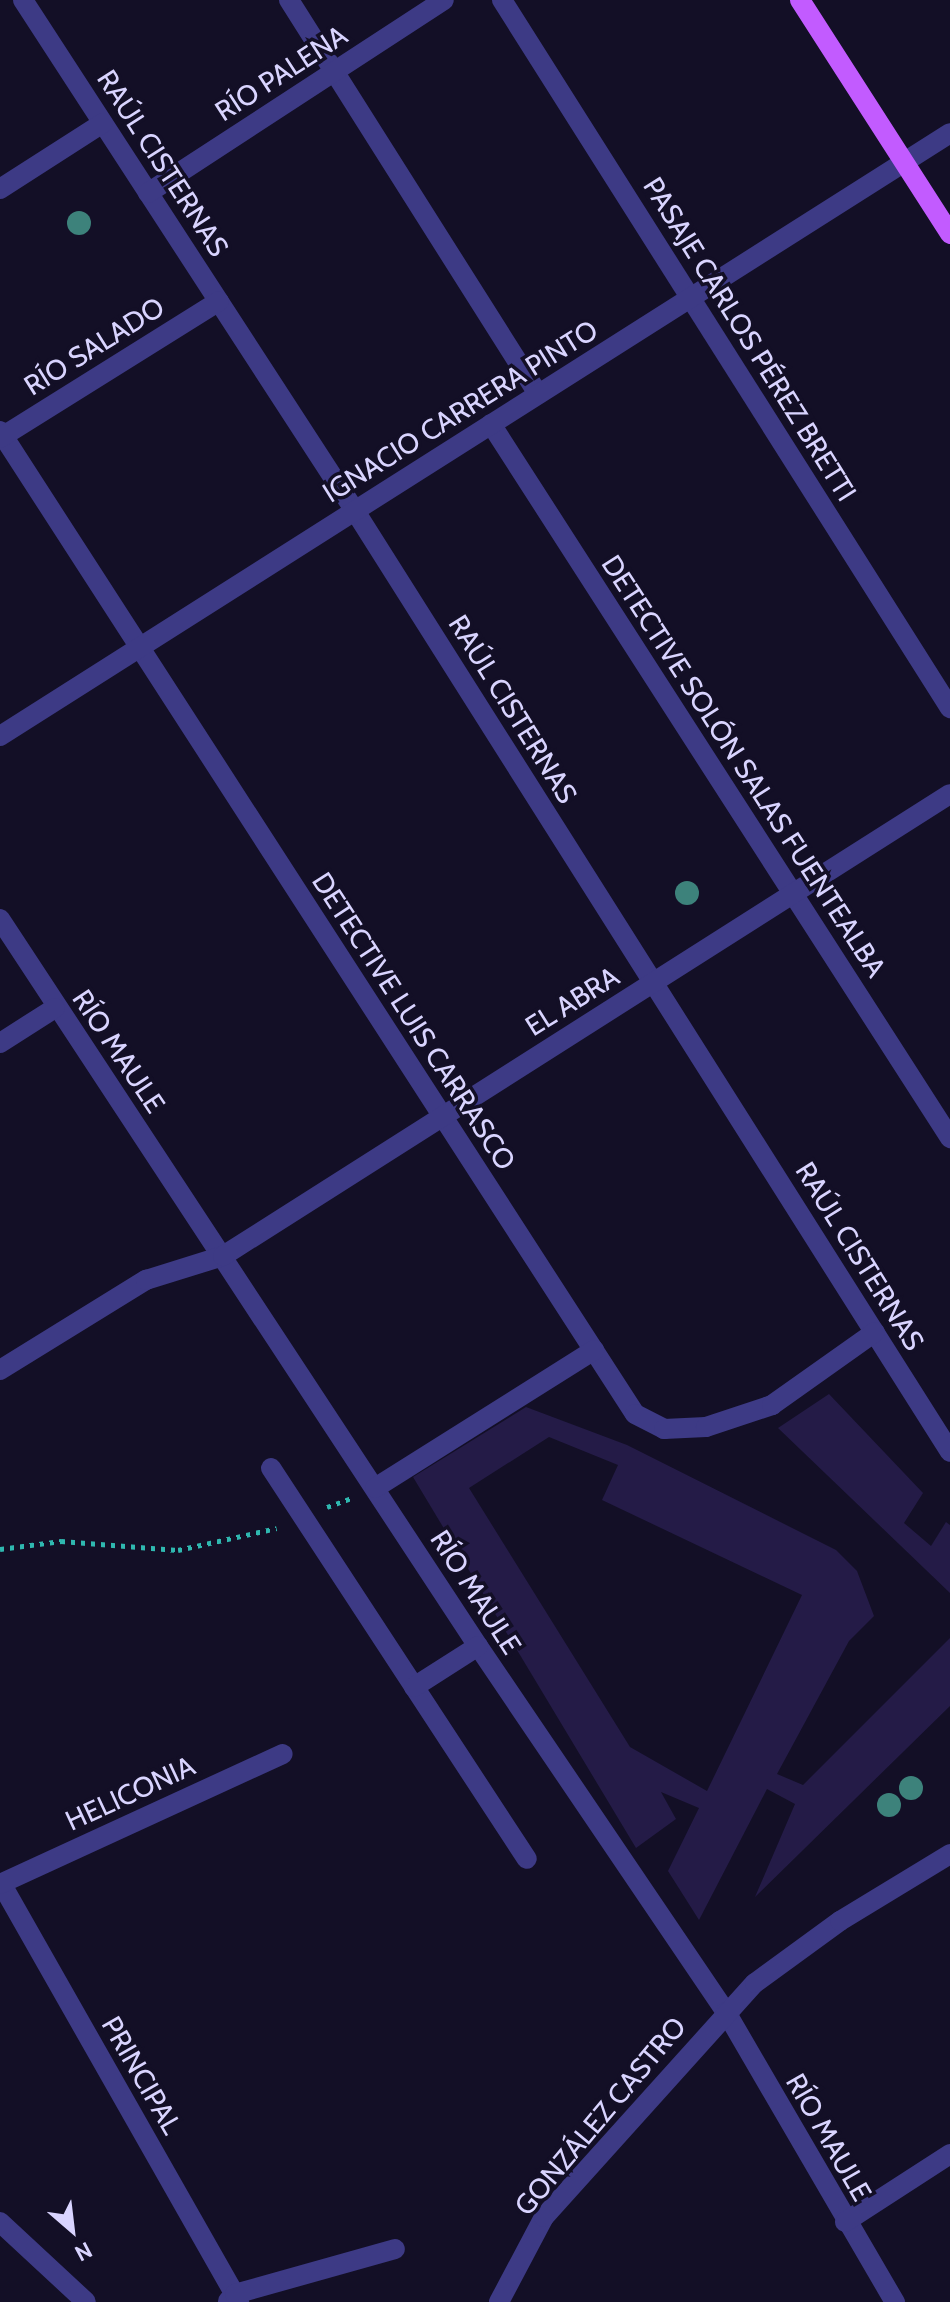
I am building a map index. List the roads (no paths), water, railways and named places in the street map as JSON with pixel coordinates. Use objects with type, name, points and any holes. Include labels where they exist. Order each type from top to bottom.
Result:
[{"type":"main road","points":[[800,0],[950,234]]},
{"type":"street","name":"RAÚL CISTERNAS","points":[[23,0],[355,511],[875,1332],[944,1428],[950,1452]]},
{"type":"street","points":[[289,0],[538,394]]},
{"type":"street","name":"RÍO PALENA","points":[[148,193],[444,0]]},
{"type":"street","name":"PASAJE CARLOS PÉREZ BRETTI","points":[[502,0],[950,708]]},
{"type":"street","points":[[0,189],[103,123]]},
{"type":"street","name":"IGNACIO CARRERA PINTO","points":[[0,736],[950,133]]},
{"type":"street","name":"RÍO SALADO","points":[[1,435],[219,301]]},
{"type":"street","name":"DETECTIVE SOLÓN SALAS FUENTEALBA","points":[[491,424],[950,1138]]},
{"type":"street","name":"DETECTIVE LUIS CARRASCO","points":[[1,435],[635,1414],[664,1429],[692,1428],[772,1405],[875,1332]]},
{"type":"street","name":"EL ABRA","points":[[0,1370],[146,1280],[223,1256],[950,794]]},
{"type":"street","name":"RÍO MAULE","points":[[0,919],[55,1008],[223,1256],[478,1646],[726,2012],[845,2222],[895,2302]]},
{"type":"street","points":[[0,1043],[55,1008]]},
{"type":"street","points":[[375,1488],[594,1350]]},
{"type":"street","points":[[271,1468],[527,1859]]},
{"type":"street","points":[[414,1687],[478,1646]]},
{"type":"street","name":"HELICONIA","points":[[0,1883],[283,1754]]},
{"type":"street","name":"GONZÁLEZ CASTRO","points":[[499,2302],[544,2217],[755,1983],[840,1921],[950,1854]]},
{"type":"street","name":"PRINCIPAL","points":[[0,1883],[234,2299]]},
{"type":"street","points":[[845,2222],[950,2154]]},
{"type":"street","points":[[0,2222],[81,2300]]},
{"type":"street","points":[[234,2299],[395,2249]]}]
